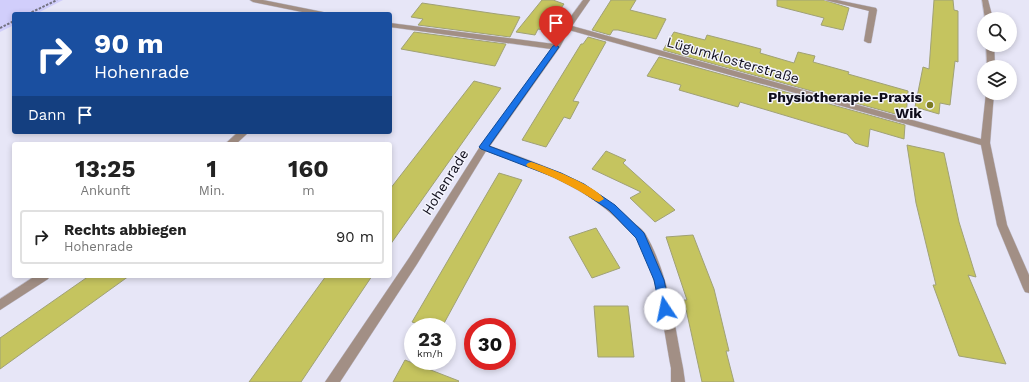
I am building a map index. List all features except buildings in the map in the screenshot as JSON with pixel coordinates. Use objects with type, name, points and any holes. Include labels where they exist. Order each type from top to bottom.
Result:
[{"type":"street","points":[[253,0],[313,12]]},
{"type":"street","name":"Hohenrade","points":[[332,382],[413,261],[484,147],[556,47],[587,0]]},
{"type":"street","points":[[828,0],[873,10],[868,42]]},
{"type":"street","points":[[985,0],[988,12]]},
{"type":"street","points":[[392,25],[556,47]]},
{"type":"street","name":"Lügumklosterstraße","points":[[568,27],[985,143]]},
{"type":"street","points":[[989,100],[985,143],[1002,225],[1029,288]]},
{"type":"street","points":[[232,142],[242,134]]},
{"type":"street","points":[[484,147],[558,175],[581,187],[612,208],[640,235],[659,280],[677,368],[678,382]]},
{"type":"street","points":[[0,305],[41,278]]},
{"type":"path","points":[[32,12],[57,0]]},
{"type":"path","points":[[0,28],[12,22]]},
{"type":"shaded area","points":[[0,0],[63,0],[40,12],[12,12],[12,26],[0,32]]},
{"type":"slow traffic","points":[[531,165],[558,175],[581,187],[599,199]]},
{"type":"place","name":"Physiotherapie-Praxis Wik","points":[[930,105]]},
{"type":"route","points":[[556,47],[484,147],[558,175],[581,187],[612,208],[640,235],[659,280],[665,309]]}]
